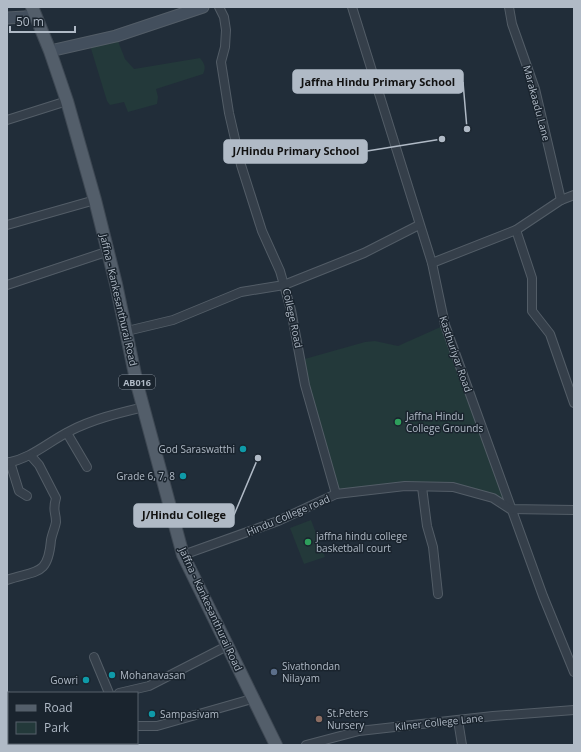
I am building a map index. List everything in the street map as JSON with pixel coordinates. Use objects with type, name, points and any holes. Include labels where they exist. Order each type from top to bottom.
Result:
[{"type":"main road","points":[[50,51],[116,36],[203,7]]},
{"type":"main road","points":[[7,18],[33,11]]},
{"type":"main road","name":"Jaffna - Kankesanthurai Road","points":[[33,11],[50,51],[67,101],[95,200],[144,407],[183,555],[227,646],[255,698],[276,745]]},
{"type":"street","points":[[127,331],[173,320],[241,292],[284,285],[262,231],[241,165],[229,114],[221,62],[225,47],[226,30],[224,17],[219,7]]},
{"type":"street","name":"Kasthuriyar Road","points":[[352,7],[432,263],[444,325],[510,509],[574,672]]},
{"type":"street","name":"Marakaadu Lane","points":[[509,7],[512,24],[535,90],[561,200]]},
{"type":"street","points":[[7,120],[67,101]]},
{"type":"street","points":[[432,263],[516,230],[561,200],[574,195]]},
{"type":"street","points":[[7,225],[95,200]]},
{"type":"street","name":"College Road","points":[[336,494],[305,385],[292,316],[284,285],[364,253],[419,225]]},
{"type":"street","points":[[516,230],[532,278],[532,311],[550,334],[574,403]]},
{"type":"street","points":[[7,285],[108,251]]},
{"type":"street","points":[[27,496],[18,491],[9,463],[31,456],[67,433],[108,416],[144,407]]},
{"type":"street","points":[[67,433],[86,467]]},
{"type":"street","points":[[7,580],[43,569],[48,562],[52,549],[51,540],[56,522],[53,509],[56,498],[39,465],[31,456]]},
{"type":"street","name":"Hindu College road","points":[[183,555],[278,521],[336,494],[406,486],[453,487],[493,498],[510,509]]},
{"type":"street","points":[[422,487],[427,526],[433,547],[438,594]]},
{"type":"street","points":[[510,509],[574,510]]},
{"type":"street","points":[[123,692],[149,686],[227,646]]},
{"type":"street","points":[[94,657],[109,692]]},
{"type":"street","points":[[138,726],[157,726],[255,698]]},
{"type":"street","name":"Kilner College Lane","points":[[306,745],[359,731],[527,713],[574,710]]},
{"type":"street","points":[[458,720],[462,745]]},
{"type":"green space","points":[[116,36],[125,59],[134,69],[200,58],[205,68],[204,72],[203,74],[156,89],[158,97],[157,104],[128,112],[124,102],[110,105],[107,101],[89,42]]},
{"type":"green space","name":"Jaffna Hindu College Grounds","points":[[445,325],[510,509],[490,499],[469,492],[447,488],[403,487],[336,494],[301,360],[365,342],[375,341],[398,346]]},
{"type":"green space","name":"jaffna hindu college basketball court","points":[[311,520],[325,557],[304,564],[290,528]]},
{"type":"place","name":"Jaffna Hindu Primary School","points":[[467,129]]},
{"type":"place","name":"J/Hindu Primary School","points":[[442,139]]},
{"type":"place","name":"Jaffna Hindu College Grounds","points":[[398,422]]},
{"type":"place","name":"God Saraswatthi","points":[[243,449]]},
{"type":"place","name":"J/Hindu College","points":[[258,458]]},
{"type":"place","name":"Grade 6, 7, 8","points":[[183,476]]},
{"type":"place","name":"jaffna hindu college basketball court","points":[[308,542]]},
{"type":"place","name":"Sivathondan Nilayam","points":[[274,672]]},
{"type":"place","name":"Mohanavasan","points":[[112,675]]},
{"type":"place","name":"Gowri","points":[[86,680]]},
{"type":"place","name":"Sampasivam","points":[[152,714]]},
{"type":"place","name":"St.Peters Nursery","points":[[319,719]]}]
